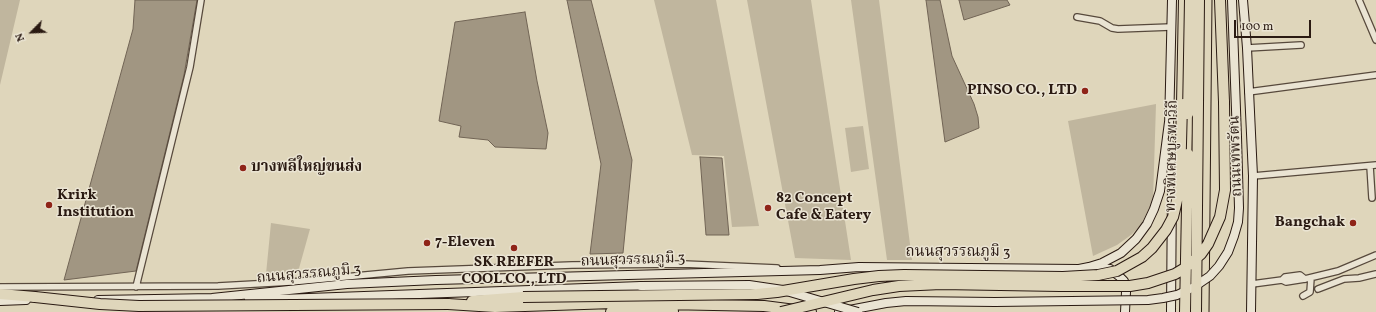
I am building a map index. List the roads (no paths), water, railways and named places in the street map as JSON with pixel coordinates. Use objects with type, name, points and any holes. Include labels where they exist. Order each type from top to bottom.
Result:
[{"type":"highway","points":[[448,304],[504,298],[757,294],[879,276],[1063,277],[1098,274],[1117,270],[1142,257],[1152,248],[1166,230],[1176,208],[1180,170],[1184,0]]},
{"type":"highway","name":"ทางพิเศษบูรพาวิถี","points":[[1186,312],[1189,0]]},
{"type":"highway","name":"ทางพิเศษบูรพาวิถี","points":[[1196,312],[1199,0]]},
{"type":"highway","name":"ถนนเทพรัตน","points":[[1204,312],[1207,0]]},
{"type":"highway","points":[[781,312],[874,290],[899,286],[941,284],[1130,286],[1161,279],[1185,268],[1201,254],[1208,244],[1220,217],[1223,205],[1225,173],[1224,102],[1220,0]]},
{"type":"highway","points":[[0,294],[100,304],[139,306],[448,304],[495,307],[613,303],[764,306],[798,309],[811,312]]},
{"type":"highway","points":[[611,312],[729,312]]},
{"type":"main road","points":[[1171,312],[1172,184],[1169,122],[1170,27],[1172,0]]},
{"type":"main road","points":[[839,312],[899,302],[1148,300],[1177,295],[1194,287],[1210,276],[1228,252],[1238,222],[1239,208],[1232,0]]},
{"type":"main road","name":"ถนนเทพรัตน","points":[[1243,0],[1247,48],[1253,176],[1251,312]]},
{"type":"main road","name":"ถนนสุวรรณภูมิ 3","points":[[0,301],[212,298],[387,282],[820,270],[889,266],[917,268],[995,267],[1079,269],[1102,263],[1121,253],[1136,239],[1147,224],[1160,191],[1169,122]]},
{"type":"main road","points":[[1089,267],[1110,269],[1124,281],[1126,292],[1125,312]]},
{"type":"main road","points":[[212,298],[281,299],[641,286],[737,285],[794,292],[858,312]]},
{"type":"street","points":[[136,287],[190,67],[201,0]]},
{"type":"street","points":[[1359,0],[1376,40]]},
{"type":"street","points":[[1077,17],[1100,21],[1112,28],[1118,29],[1170,27]]},
{"type":"street","points":[[1247,48],[1301,45]]},
{"type":"street","points":[[1248,92],[1376,75]]},
{"type":"street","points":[[1253,176],[1373,165],[1372,198]]},
{"type":"street","points":[[1252,284],[1282,280],[1286,282],[1308,279],[1338,271],[1376,255]]},
{"type":"street","points":[[0,287],[218,286],[291,282],[408,271],[572,265],[684,264],[820,270]]},
{"type":"street","points":[[1318,289],[1344,279],[1359,278],[1376,274]]},
{"type":"street","points":[[1303,296],[1310,292],[1308,279]]},
{"type":"place","name":"PINSO CO., LTD","points":[[1085,91]]},
{"type":"place","name":"บางพลีใหญ่ขนส่ง","points":[[243,168]]},
{"type":"place","name":"Krirk Institution","points":[[49,205]]},
{"type":"place","name":"82 Concept Cafe & Eatery","points":[[768,208]]},
{"type":"place","name":"Bangchak","points":[[1353,223]]},
{"type":"place","name":"7-Eleven","points":[[427,243]]},
{"type":"place","name":"SK REEFER COOL CO., LTD","points":[[514,248]]}]
